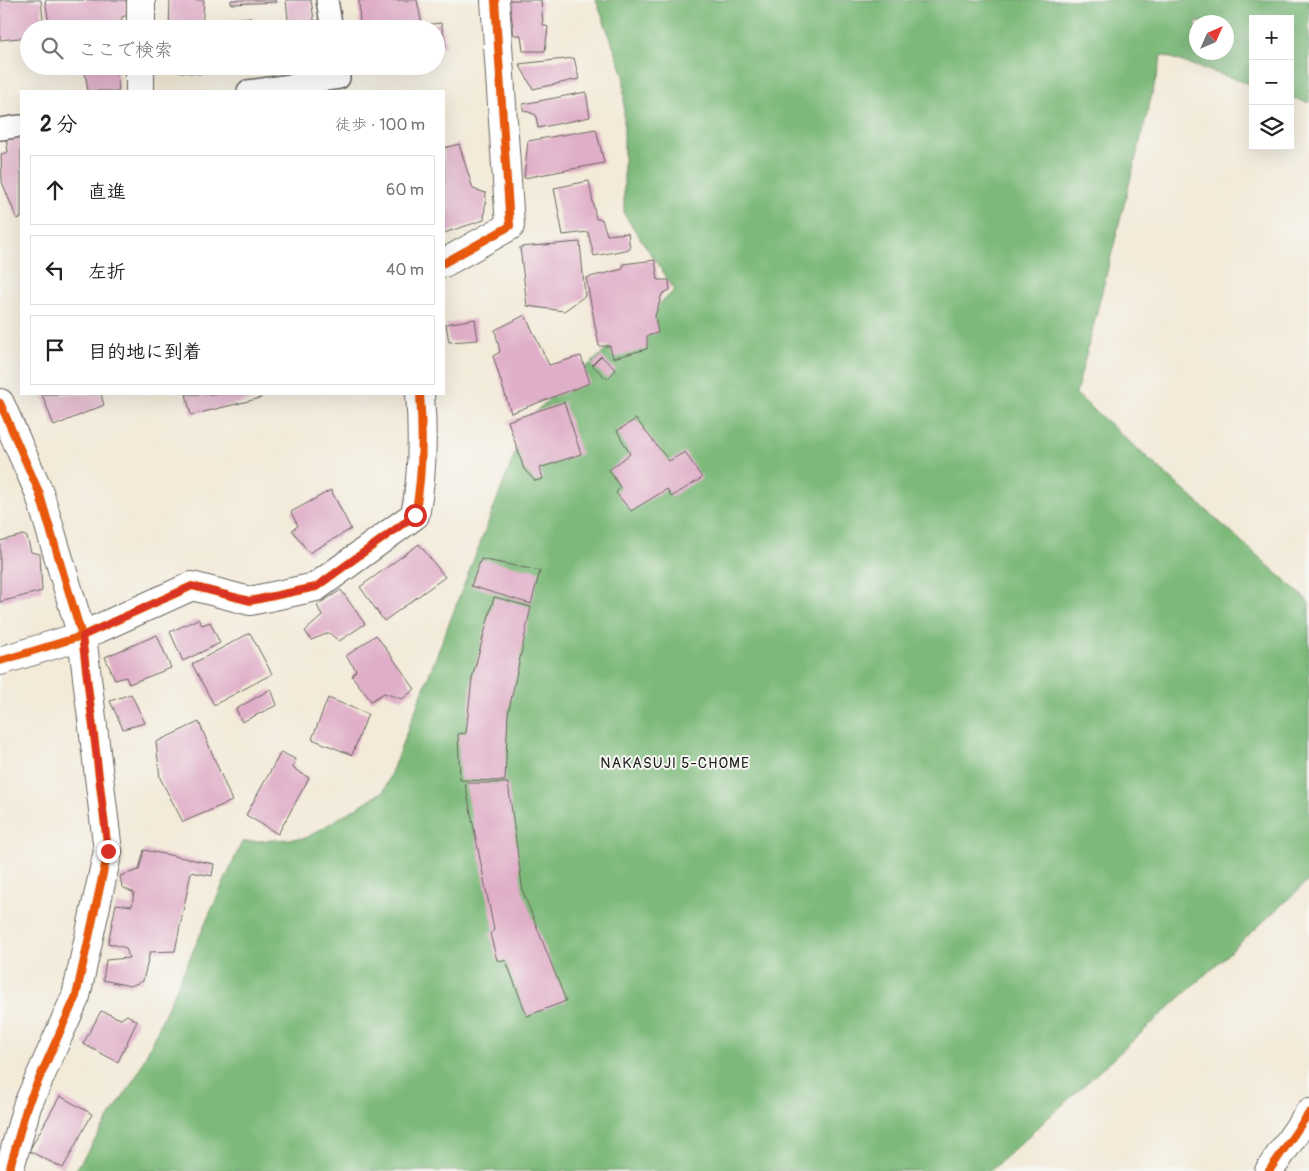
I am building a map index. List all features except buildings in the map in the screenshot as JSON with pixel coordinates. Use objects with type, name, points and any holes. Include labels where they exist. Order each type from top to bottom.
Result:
[{"type":"street","points":[[141,0],[141,20]]},
{"type":"street","points":[[445,262],[510,226],[495,0]]},
{"type":"street","points":[[140,75],[140,90]]},
{"type":"street","points":[[0,661],[82,636],[192,586],[250,601],[316,587],[415,515],[420,491],[422,426],[420,395]]},
{"type":"street","points":[[0,403],[39,492],[82,636],[108,851],[76,996],[27,1106],[9,1171]]},
{"type":"street","points":[[1269,1171],[1309,1113]]},
{"type":"lane","points":[[328,0],[331,20]]},
{"type":"lane","points":[[255,90],[340,78]]},
{"type":"lane","points":[[0,129],[20,126]]},
{"type":"green space","points":[[596,0],[1309,0],[1309,103],[1294,98],[1294,15],[1249,15],[1249,84],[1162,55],[1076,394],[1306,599],[1309,604],[1309,880],[990,1171],[75,1171],[138,1073],[242,842],[306,838],[384,791],[529,417],[675,290],[624,214],[624,75]]},
{"type":"cycle path","points":[[445,262],[510,226],[495,0]]},
{"type":"cycle path","points":[[0,661],[82,636],[192,586],[250,601],[316,587],[415,515],[420,485],[422,454],[420,395]]},
{"type":"cycle path","points":[[0,403],[39,492],[82,636],[108,851],[76,996],[27,1106],[9,1171]]},
{"type":"cycle path","points":[[1269,1171],[1309,1113]]},
{"type":"district","name":"NAKASUJI 5-CHOME","points":[[675,763]]},
{"type":"route","points":[[108,851],[82,636],[192,586],[250,601],[316,587],[415,515]]}]
